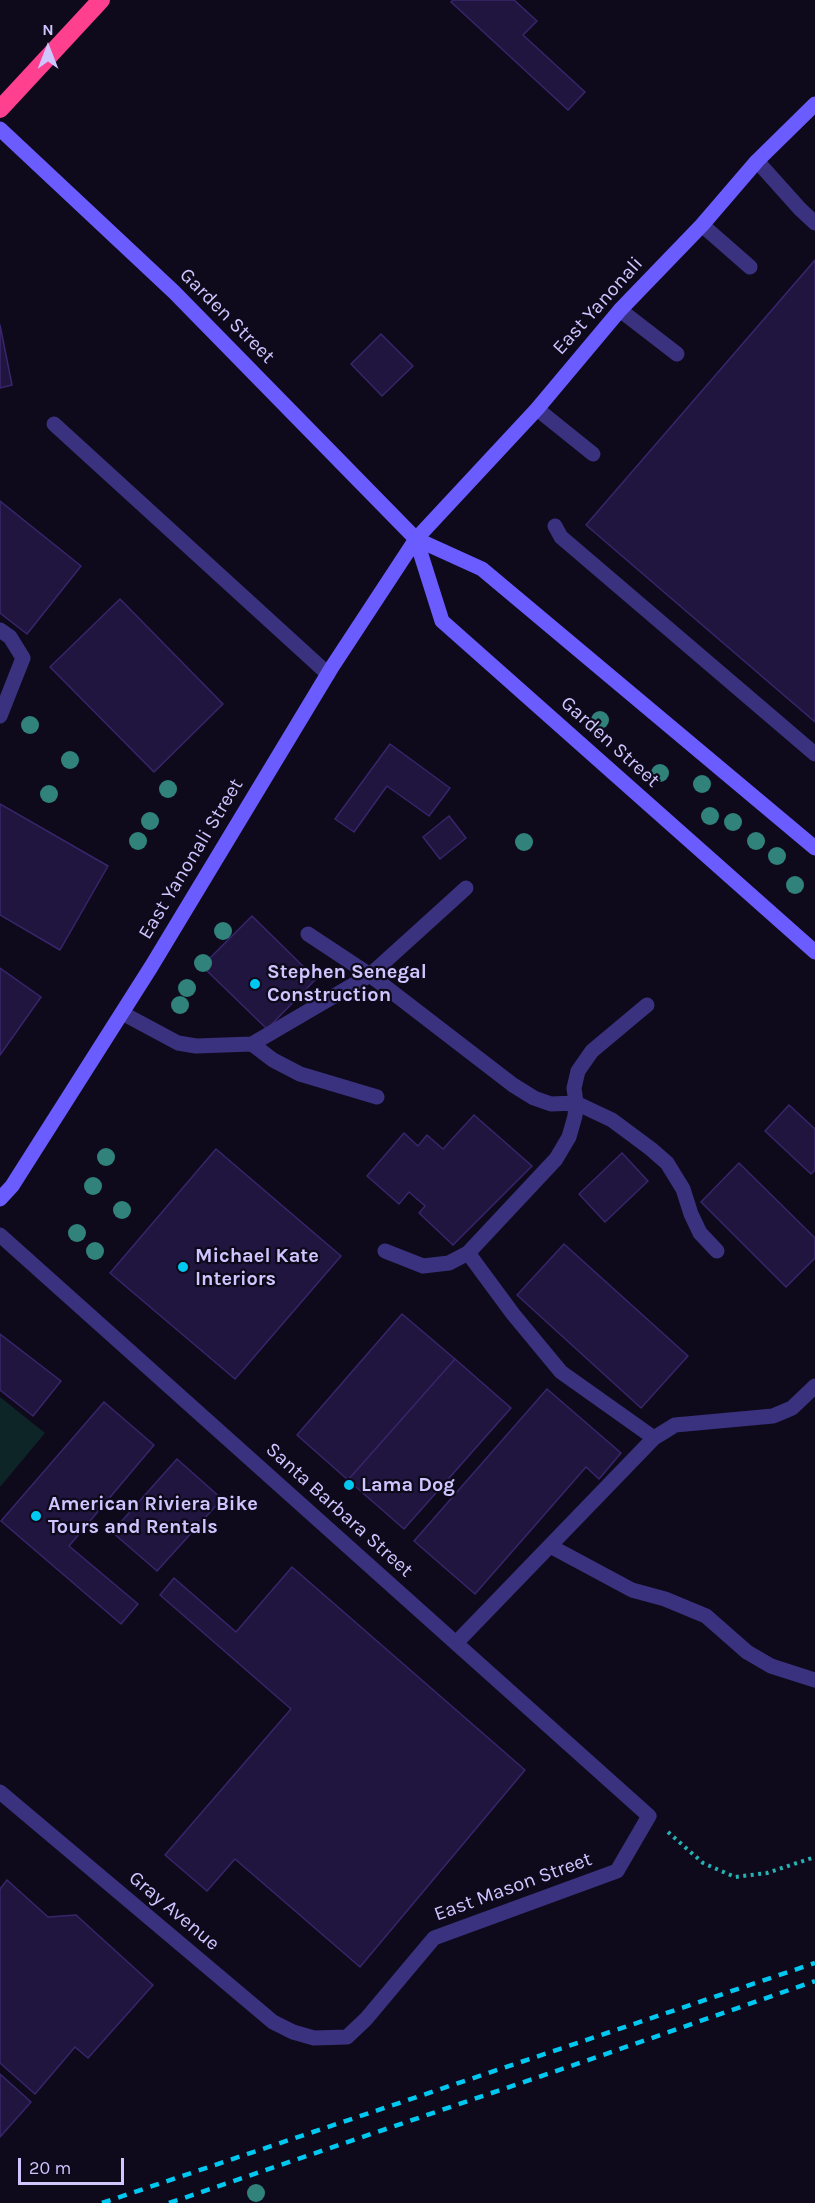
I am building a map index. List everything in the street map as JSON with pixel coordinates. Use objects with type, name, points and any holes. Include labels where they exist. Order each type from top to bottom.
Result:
[{"type":"highway","points":[[0,109],[101,0]]},
{"type":"main road","name":"East Yanonali","points":[[416,539],[537,409],[620,310],[702,225],[757,161],[815,104]]},
{"type":"main road","name":"Garden Street","points":[[0,129],[174,292],[416,539],[482,569],[815,848]]},
{"type":"main road","name":"Garden Street","points":[[416,539],[442,621],[815,952]]},
{"type":"main road","name":"East Yanonali Street","points":[[0,1199],[12,1186],[122,1012],[328,674],[416,539]]},
{"type":"street","points":[[757,161],[815,223]]},
{"type":"street","points":[[702,225],[750,267]]},
{"type":"street","points":[[620,310],[677,354]]},
{"type":"street","points":[[537,409],[592,454]]},
{"type":"street","points":[[54,424],[328,674]]},
{"type":"street","points":[[555,526],[561,537],[815,754]]},
{"type":"street","points":[[0,630],[10,637],[23,658],[0,716]]},
{"type":"street","points":[[122,1012],[177,1043],[196,1046],[252,1044],[370,975],[466,888]]},
{"type":"street","points":[[308,934],[370,975],[513,1085],[534,1098],[551,1104],[576,1103],[612,1120],[667,1163],[682,1189],[700,1233],[717,1251]]},
{"type":"street","points":[[385,1251],[423,1266],[448,1263],[468,1253],[556,1159],[569,1137],[576,1103],[574,1088],[578,1071],[592,1051],[646,1005]]},
{"type":"street","points":[[252,1044],[273,1060],[300,1074],[376,1097]]},
{"type":"street","name":"Santa Barbara Street","points":[[0,1235],[649,1816]]},
{"type":"street","points":[[468,1253],[513,1314],[561,1372],[654,1438]]},
{"type":"street","points":[[456,1643],[654,1438],[675,1425],[773,1416],[792,1408],[815,1386]]},
{"type":"street","points":[[550,1546],[632,1590],[664,1599],[706,1616],[747,1652],[771,1666],[815,1680]]},
{"type":"street","name":"Gray Avenue","points":[[0,1792],[273,2022],[293,2032],[314,2038],[331,2038]]},
{"type":"street","name":"East Mason Street","points":[[331,2038],[347,2037],[366,2019],[434,1938],[617,1871],[649,1816]]},
{"type":"path","points":[[649,1816],[703,1863],[735,1877],[767,1873],[815,1857]]},
{"type":"green space","points":[[0,1397],[45,1433],[0,1487]]},
{"type":"building","points":[[453,0],[514,0],[537,21],[523,35],[585,92],[568,110],[451,2]]},
{"type":"building","points":[[815,260],[815,722],[586,525]]},
{"type":"building","points":[[0,325],[12,385],[0,388]]},
{"type":"building","points":[[381,334],[413,366],[382,396],[351,364]]},
{"type":"building","points":[[0,501],[81,566],[27,634],[0,613]]},
{"type":"building","points":[[120,599],[223,704],[154,772],[50,667]]},
{"type":"building","points":[[390,744],[450,788],[429,816],[387,786],[354,832],[335,819]]},
{"type":"building","points":[[0,804],[108,866],[60,950],[0,915]]},
{"type":"building","points":[[449,816],[466,838],[440,859],[423,837]]},
{"type":"building","points":[[252,916],[316,979],[267,1029],[202,966]]},
{"type":"building","points":[[0,968],[41,997],[0,1055]]},
{"type":"building","points":[[789,1105],[815,1129],[815,1170],[811,1174],[765,1131]]},
{"type":"building","points":[[474,1115],[532,1166],[453,1245],[419,1213],[425,1206],[409,1192],[399,1204],[367,1176],[404,1133],[418,1146],[427,1135],[443,1149]]},
{"type":"building","points":[[216,1149],[341,1256],[235,1379],[110,1273]]},
{"type":"building","points":[[622,1153],[648,1181],[605,1222],[579,1194]]},
{"type":"building","points":[[739,1163],[815,1238],[815,1258],[786,1287],[701,1202]]},
{"type":"building","points":[[564,1244],[688,1356],[641,1408],[517,1295]]},
{"type":"building","points":[[402,1314],[455,1359],[348,1480],[297,1435]]},
{"type":"building","points":[[0,1334],[61,1381],[33,1416],[0,1390]]},
{"type":"building","points":[[455,1359],[511,1408],[404,1529],[348,1480]]},
{"type":"building","points":[[547,1389],[621,1453],[599,1479],[586,1467],[475,1594],[414,1541]]},
{"type":"building","points":[[104,1402],[154,1445],[69,1546],[138,1604],[121,1624],[1,1521]]},
{"type":"building","points":[[177,1459],[222,1499],[157,1571],[112,1532]]},
{"type":"building","points":[[292,1567],[525,1770],[360,1967],[235,1859],[207,1891],[165,1855],[291,1709],[160,1595],[174,1578],[236,1632]]},
{"type":"building","points":[[7,1880],[48,1917],[76,1915],[153,1985],[88,2058],[75,2047],[35,2094],[0,2063],[0,1889]]},
{"type":"building","points":[[0,2074],[31,2102],[0,2137]]},
{"type":"railway","points":[[102,2203],[815,1963]]},
{"type":"railway","points":[[169,2203],[815,1981]]},
{"type":"place","name":"Stephen Senegal Construction","points":[[255,984]]},
{"type":"place","name":"Michael Kate Interiors","points":[[183,1267]]},
{"type":"place","name":"Lama Dog","points":[[349,1485]]},
{"type":"place","name":"American Riviera Bike Tours and Rentals","points":[[36,1516]]}]
